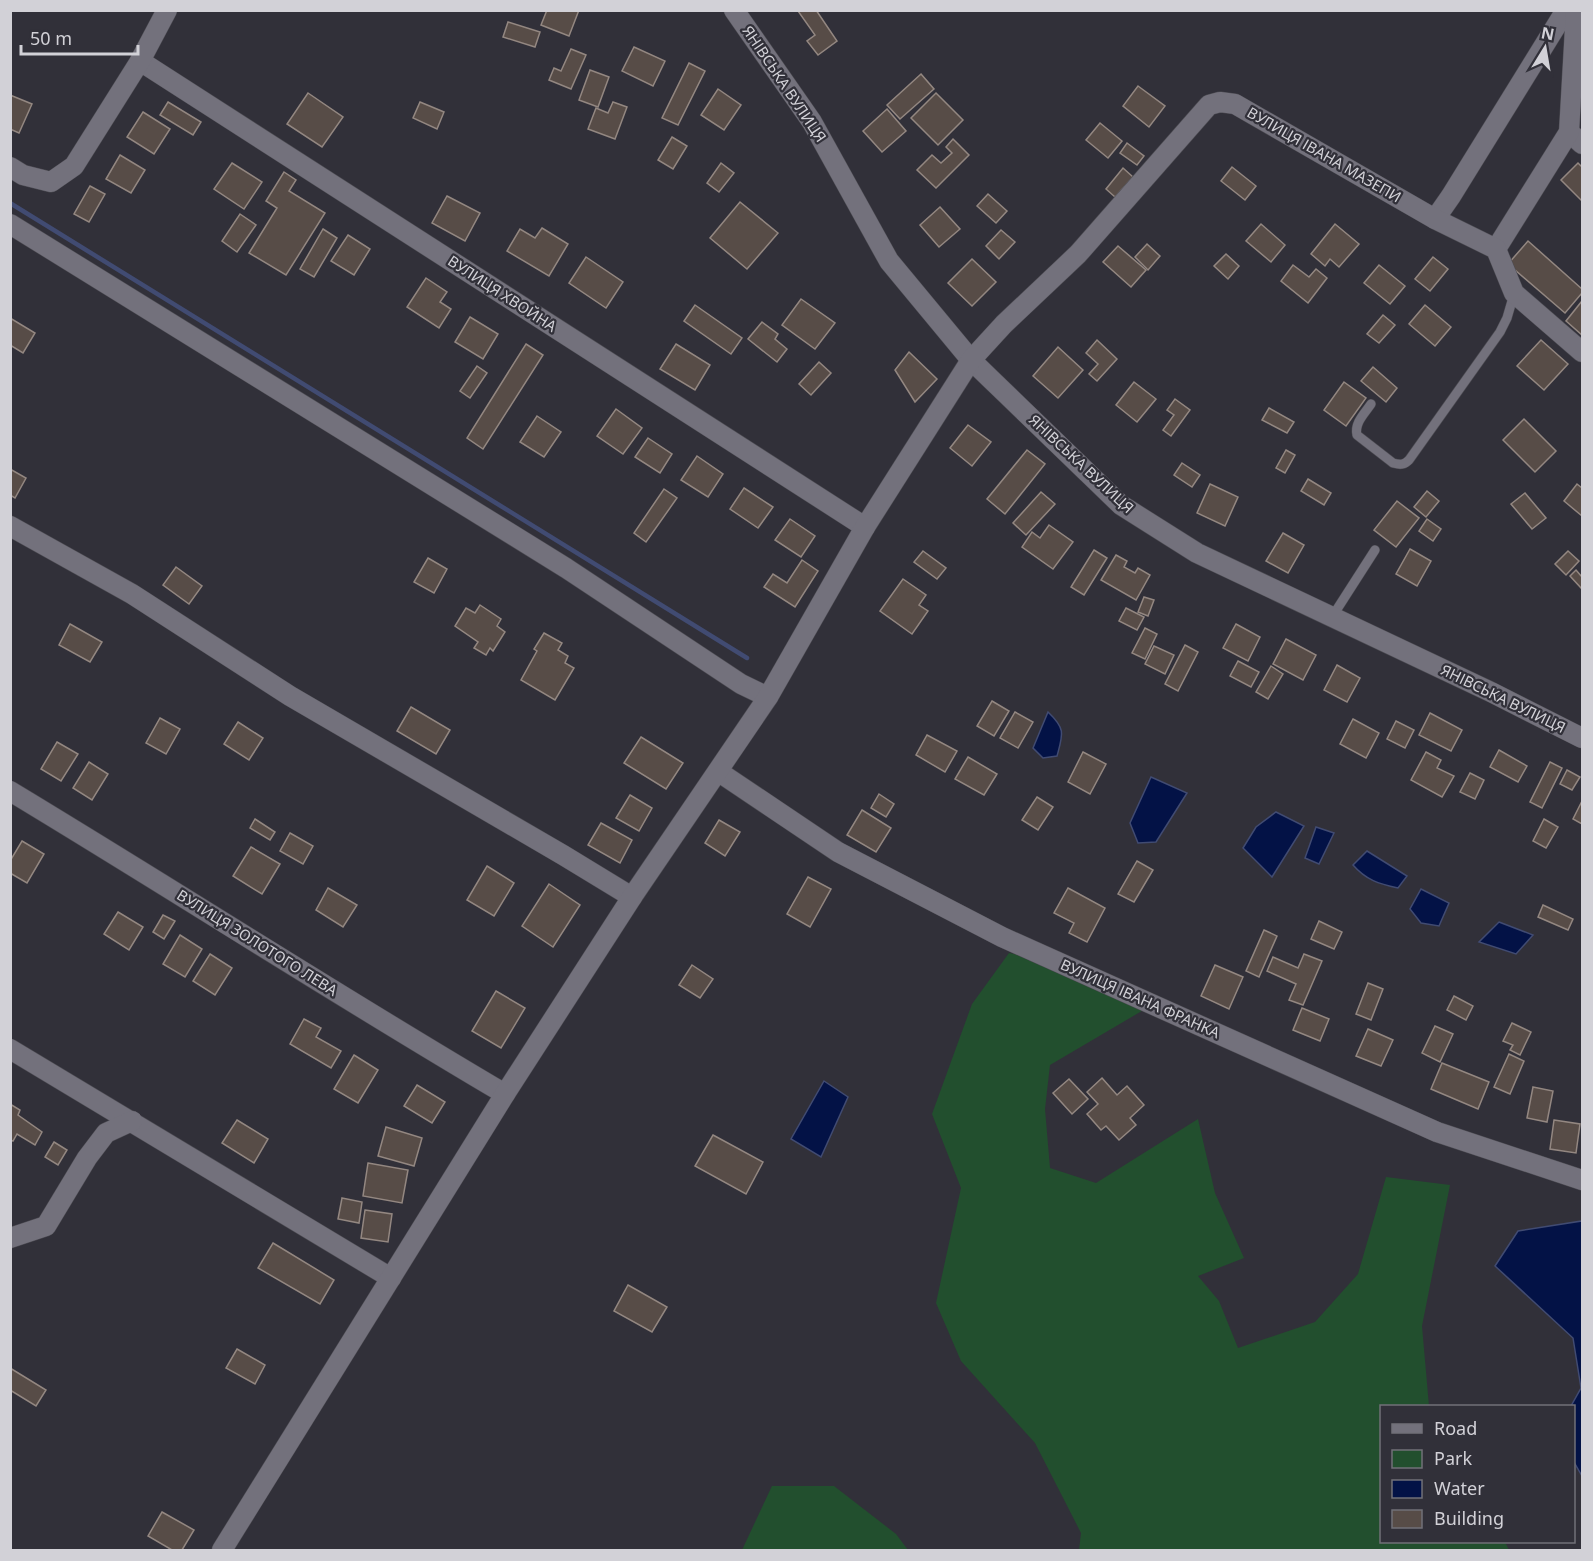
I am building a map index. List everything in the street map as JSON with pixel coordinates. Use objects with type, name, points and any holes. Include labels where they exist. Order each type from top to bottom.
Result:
[{"type":"street","points":[[10,167],[23,175],[51,182],[74,166],[140,61],[167,10]]},
{"type":"street","name":"ЯНІВСЬКА ВУЛИЦЯ","points":[[734,10],[812,122],[890,261],[971,360],[1121,505],[1197,553],[1491,692],[1582,738]]},
{"type":"street","points":[[1435,219],[1566,10]]},
{"type":"street","points":[[1576,10],[1576,138],[1496,249],[1514,293],[1582,352]]},
{"type":"street","name":"ВУЛИЦЯ ХВОЙНА","points":[[140,61],[865,527]]},
{"type":"street","name":"ВУЛИЦЯ ІВАНА МАЗЕПИ","points":[[222,1551],[505,1094],[632,897],[768,697],[865,527],[971,360],[1004,324],[1078,254],[1209,105],[1220,102],[1235,104],[1435,219],[1496,249]]},
{"type":"street","points":[[10,224],[566,568],[741,684],[768,697]]},
{"type":"street","points":[[10,526],[132,594],[290,696],[632,897]]},
{"type":"street","name":"ВУЛИЦЯ ІВАНА ФРАНКА","points":[[718,772],[838,852],[1002,937],[1437,1132],[1582,1180]]},
{"type":"street","name":"ВУЛИЦЯ ЗОЛОТОГО ЛЕВА","points":[[10,791],[210,913],[332,991],[505,1094]]},
{"type":"street","points":[[10,1049],[391,1278]]},
{"type":"street","points":[[10,1238],[46,1226],[87,1158],[106,1133],[132,1121]]},
{"type":"lane","points":[[1371,404],[1357,424],[1356,435],[1393,463],[1405,464],[1494,342],[1507,318],[1514,293]]},
{"type":"lane","points":[[1332,617],[1375,550]]},
{"type":"green space","points":[[1009,953],[1074,965],[1152,1005],[1050,1065],[1045,1109],[1050,1168],[1096,1183],[1198,1119],[1215,1193],[1244,1258],[1198,1276],[1219,1301],[1238,1348],[1315,1322],[1358,1274],[1386,1177],[1450,1185],[1422,1326],[1429,1405],[1380,1405],[1380,1543],[1506,1543],[1509,1550],[1079,1550],[1081,1533],[1035,1443],[961,1361],[936,1303],[961,1188],[932,1114],[972,1004]]},
{"type":"green space","points":[[772,1486],[834,1486],[896,1534],[908,1550],[742,1550]]},
{"type":"water","points":[[1048,712],[1058,723],[1062,737],[1057,756],[1043,758],[1033,748]]},
{"type":"water","points":[[1151,777],[1187,793],[1156,842],[1138,843],[1130,823]]},
{"type":"water","points":[[1276,812],[1304,826],[1272,877],[1243,848],[1256,827]]},
{"type":"water","points":[[1316,827],[1334,833],[1319,864],[1305,858]]},
{"type":"water","points":[[1367,851],[1407,876],[1398,888],[1373,881],[1353,865]]},
{"type":"water","points":[[1421,889],[1449,903],[1439,926],[1421,923],[1410,909]]},
{"type":"water","points":[[1499,922],[1533,935],[1516,954],[1479,942]]},
{"type":"water","points":[[824,1081],[848,1097],[821,1157],[791,1139]]},
{"type":"water","points":[[1582,1221],[1582,1476],[1575,1464],[1575,1405],[1572,1405],[1581,1388],[1573,1338],[1495,1266],[1518,1231]]},
{"type":"building","points":[[547,10],[579,10],[569,36],[541,25]]},
{"type":"building","points":[[816,10],[837,41],[818,55],[807,41],[815,35],[798,11]]},
{"type":"building","points":[[508,22],[540,32],[535,47],[503,37]]},
{"type":"building","points":[[634,47],[665,61],[653,86],[622,71]]},
{"type":"building","points":[[571,49],[586,55],[571,89],[549,80],[554,68],[561,71]]},
{"type":"building","points":[[689,63],[705,71],[678,125],[662,118]]},
{"type":"building","points":[[590,70],[609,77],[598,107],[579,100]]},
{"type":"building","points":[[921,74],[934,89],[900,119],[887,105]]},
{"type":"building","points":[[1138,86],[1165,106],[1149,127],[1123,106]]},
{"type":"building","points":[[718,89],[741,105],[724,130],[701,115]]},
{"type":"building","points":[[308,93],[343,117],[322,147],[287,124]]},
{"type":"building","points":[[936,93],[963,120],[938,145],[911,118]]},
{"type":"building","points":[[10,95],[32,104],[19,133],[10,129]]},
{"type":"building","points":[[168,102],[201,122],[193,135],[160,115]]},
{"type":"building","points":[[420,102],[444,112],[437,129],[413,118]]},
{"type":"building","points":[[613,102],[627,107],[615,139],[588,129],[596,108],[608,113]]},
{"type":"building","points":[[887,109],[906,131],[882,152],[863,131]]},
{"type":"building","points":[[143,112],[170,129],[154,154],[127,137]]},
{"type":"building","points":[[1100,123],[1122,141],[1108,158],[1086,140]]},
{"type":"building","points":[[672,137],[687,146],[673,169],[658,160]]},
{"type":"building","points":[[953,139],[969,155],[936,188],[917,170],[932,155],[941,163],[952,153],[946,147]]},
{"type":"building","points":[[1127,143],[1144,156],[1137,165],[1120,153]]},
{"type":"building","points":[[120,155],[145,170],[131,193],[106,179]]},
{"type":"building","points":[[232,163],[262,182],[244,209],[214,189]]},
{"type":"building","points":[[721,163],[734,173],[719,192],[707,183]]},
{"type":"building","points":[[1578,163],[1582,167],[1582,201],[1561,180]]},
{"type":"building","points":[[1232,167],[1256,186],[1245,200],[1221,181]]},
{"type":"building","points":[[1123,168],[1133,177],[1115,197],[1106,189]]},
{"type":"building","points":[[284,172],[296,180],[289,191],[325,213],[286,275],[249,253],[277,208],[266,201]]},
{"type":"building","points":[[90,186],[105,194],[89,222],[74,214]]},
{"type":"building","points":[[988,194],[1007,211],[996,223],[977,206]]},
{"type":"building","points":[[447,196],[480,213],[465,241],[432,223]]},
{"type":"building","points":[[740,202],[778,233],[747,269],[710,238]]},
{"type":"building","points":[[940,207],[960,229],[939,247],[920,225]]},
{"type":"building","points":[[240,214],[256,225],[237,252],[222,241]]},
{"type":"building","points":[[1261,224],[1285,245],[1271,262],[1246,241]]},
{"type":"building","points":[[1335,224],[1359,244],[1339,267],[1330,259],[1325,266],[1311,254]]},
{"type":"building","points":[[542,228],[568,244],[549,276],[507,251],[520,229],[535,238]]},
{"type":"building","points":[[323,229],[337,238],[314,277],[300,269]]},
{"type":"building","points":[[1001,230],[1015,242],[999,259],[986,246]]},
{"type":"building","points":[[348,235],[370,249],[354,275],[331,261]]},
{"type":"building","points":[[1528,241],[1582,289],[1582,293],[1565,313],[1508,264]]},
{"type":"building","points":[[1147,244],[1160,256],[1148,270],[1135,257]]},
{"type":"building","points":[[1118,246],[1146,270],[1131,287],[1103,262]]},
{"type":"building","points":[[1226,254],[1239,266],[1228,279],[1214,266]]},
{"type":"building","points":[[586,257],[623,282],[606,308],[569,283]]},
{"type":"building","points":[[1433,257],[1448,269],[1430,291],[1415,279]]},
{"type":"building","points":[[972,259],[996,282],[972,306],[948,283]]},
{"type":"building","points":[[1293,265],[1309,277],[1316,269],[1327,278],[1308,303],[1281,281]]},
{"type":"building","points":[[1379,265],[1405,286],[1390,304],[1364,283]]},
{"type":"building","points":[[426,278],[447,292],[440,302],[451,309],[439,328],[407,307]]},
{"type":"building","points":[[801,299],[835,323],[815,349],[782,325]]},
{"type":"building","points":[[1582,301],[1582,335],[1566,321]]},
{"type":"building","points":[[695,305],[742,338],[731,354],[684,321]]},
{"type":"building","points":[[1425,305],[1451,327],[1435,346],[1409,324]]},
{"type":"building","points":[[1383,315],[1395,325],[1379,343],[1367,334]]},
{"type":"building","points":[[470,317],[498,334],[483,359],[455,342]]},
{"type":"building","points":[[10,318],[35,333],[23,353],[10,345]]},
{"type":"building","points":[[762,322],[778,334],[775,339],[787,349],[777,362],[748,339]]},
{"type":"building","points":[[1097,340],[1117,359],[1097,381],[1089,374],[1098,364],[1086,353]]},
{"type":"building","points":[[1541,340],[1568,364],[1544,390],[1517,366]]},
{"type":"building","points":[[526,344],[543,355],[483,449],[467,438]]},
{"type":"building","points":[[676,344],[710,365],[695,390],[660,369]]},
{"type":"building","points":[[1058,347],[1083,370],[1058,398],[1033,376]]},
{"type":"building","points":[[909,352],[937,379],[915,402],[895,370]]},
{"type":"building","points":[[819,362],[831,373],[811,395],[799,384]]},
{"type":"building","points":[[477,366],[487,373],[470,398],[460,391]]},
{"type":"building","points":[[1373,367],[1397,388],[1386,402],[1361,381]]},
{"type":"building","points":[[1134,382],[1156,399],[1137,422],[1116,405]]},
{"type":"building","points":[[1344,382],[1366,398],[1346,426],[1324,410]]},
{"type":"building","points":[[1175,399],[1190,410],[1171,436],[1163,430],[1174,415],[1167,410]]},
{"type":"building","points":[[1269,408],[1294,422],[1287,433],[1262,420]]},
{"type":"building","points":[[616,409],[642,428],[623,454],[597,436]]},
{"type":"building","points":[[537,416],[561,432],[544,457],[520,442]]},
{"type":"building","points":[[1524,419],[1556,451],[1535,472],[1503,440]]},
{"type":"building","points":[[968,425],[991,442],[972,466],[950,448]]},
{"type":"building","points":[[648,438],[672,454],[660,473],[635,457]]},
{"type":"building","points":[[1027,450],[1045,464],[1005,514],[987,499]]},
{"type":"building","points":[[1286,450],[1295,455],[1285,473],[1276,468]]},
{"type":"building","points":[[697,456],[723,474],[708,497],[681,480]]},
{"type":"building","points":[[1182,463],[1200,475],[1192,487],[1174,475]]},
{"type":"building","points":[[10,469],[26,478],[15,498],[10,495]]},
{"type":"building","points":[[1308,479],[1331,493],[1324,505],[1301,491]]},
{"type":"building","points":[[1210,484],[1238,497],[1225,526],[1197,513]]},
{"type":"building","points":[[1577,484],[1582,488],[1582,516],[1564,501]]},
{"type":"building","points":[[744,488],[773,507],[758,528],[730,509]]},
{"type":"building","points":[[664,489],[677,498],[646,542],[634,533]]},
{"type":"building","points":[[1427,491],[1439,501],[1426,517],[1414,507]]},
{"type":"building","points":[[1041,492],[1055,504],[1026,535],[1013,523]]},
{"type":"building","points":[[1525,493],[1546,518],[1532,529],[1511,504]]},
{"type":"building","points":[[1397,501],[1419,518],[1396,547],[1374,530]]},
{"type":"building","points":[[790,519],[815,536],[801,557],[775,540]]},
{"type":"building","points":[[1427,519],[1441,529],[1433,541],[1419,531]]},
{"type":"building","points":[[1049,525],[1073,542],[1053,569],[1022,547],[1032,532],[1040,538]]},
{"type":"building","points":[[1283,533],[1304,545],[1288,573],[1266,561]]},
{"type":"building","points":[[1410,549],[1431,561],[1417,586],[1396,574]]},
{"type":"building","points":[[1094,550],[1107,558],[1084,595],[1071,587]]},
{"type":"building","points":[[923,551],[946,568],[937,579],[914,562]]},
{"type":"building","points":[[1568,551],[1579,561],[1566,575],[1555,564]]},
{"type":"building","points":[[1116,555],[1127,561],[1124,567],[1135,573],[1138,568],[1150,575],[1136,600],[1101,580]]},
{"type":"building","points":[[428,558],[447,569],[434,593],[414,582]]},
{"type":"building","points":[[802,560],[818,571],[795,607],[764,587],[773,574],[787,583]]},
{"type":"building","points":[[176,567],[202,586],[189,604],[163,585]]},
{"type":"building","points":[[1576,570],[1582,577],[1582,589],[1570,576]]},
{"type":"building","points":[[903,579],[926,595],[919,605],[928,611],[912,634],[880,611]]},
{"type":"building","points":[[1144,597],[1154,600],[1148,616],[1138,612]]},
{"type":"building","points":[[480,605],[501,619],[497,626],[505,632],[493,651],[490,648],[486,655],[474,648],[478,642],[455,626],[466,608],[475,613]]},
{"type":"building","points":[[1126,608],[1144,617],[1137,630],[1119,621]]},
{"type":"building","points":[[70,624],[102,642],[90,662],[59,645]]},
{"type":"building","points":[[1236,624],[1260,637],[1248,661],[1223,648]]},
{"type":"building","points":[[1145,628],[1157,634],[1145,659],[1132,653]]},
{"type":"building","points":[[544,633],[562,643],[558,650],[568,656],[565,663],[574,668],[555,700],[521,680],[537,651],[534,649]]},
{"type":"building","points":[[1286,639],[1316,655],[1303,680],[1273,664]]},
{"type":"building","points":[[1185,645],[1198,652],[1178,691],[1165,684]]},
{"type":"building","points":[[1154,646],[1174,655],[1165,674],[1145,664]]},
{"type":"building","points":[[1238,661],[1259,672],[1251,687],[1230,676]]},
{"type":"building","points":[[1337,665],[1360,678],[1347,702],[1324,690]]},
{"type":"building","points":[[1271,666],[1283,674],[1268,699],[1256,692]]},
{"type":"building","points":[[992,701],[1009,711],[994,736],[977,726]]},
{"type":"building","points":[[411,707],[450,730],[436,754],[397,731]]},
{"type":"building","points":[[1015,712],[1033,722],[1018,748],[1000,738]]},
{"type":"building","points":[[1430,713],[1462,730],[1451,751],[1419,735]]},
{"type":"building","points":[[160,718],[180,729],[166,754],[146,743]]},
{"type":"building","points":[[1353,719],[1379,733],[1366,758],[1340,744]]},
{"type":"building","points":[[1396,721],[1414,730],[1405,748],[1387,739]]},
{"type":"building","points":[[238,722],[263,738],[249,760],[224,744]]},
{"type":"building","points":[[927,735],[957,751],[945,772],[916,755]]},
{"type":"building","points":[[641,737],[683,763],[666,789],[624,763]]},
{"type":"building","points":[[57,742],[78,754],[61,781],[41,769]]},
{"type":"building","points":[[1499,750],[1527,766],[1518,782],[1490,767]]},
{"type":"building","points":[[1083,752],[1106,764],[1090,794],[1068,782]]},
{"type":"building","points":[[1426,752],[1441,760],[1437,768],[1454,776],[1442,797],[1411,780]]},
{"type":"building","points":[[968,757],[997,774],[984,795],[955,779]]},
{"type":"building","points":[[89,762],[108,774],[92,800],[73,788]]},
{"type":"building","points":[[1550,762],[1562,768],[1542,808],[1530,802]]},
{"type":"building","points":[[1567,770],[1580,777],[1572,790],[1560,784]]},
{"type":"building","points":[[1470,773],[1484,780],[1475,799],[1460,792]]},
{"type":"building","points":[[879,794],[894,804],[886,817],[871,808]]},
{"type":"building","points":[[630,795],[652,808],[639,831],[616,818]]},
{"type":"building","points":[[1037,797],[1053,807],[1038,830],[1022,820]]},
{"type":"building","points":[[1582,801],[1582,824],[1573,819]]},
{"type":"building","points":[[862,810],[891,828],[876,852],[847,835]]},
{"type":"building","points":[[255,819],[275,832],[270,840],[250,828]]},
{"type":"building","points":[[1544,819],[1558,827],[1546,848],[1533,841]]},
{"type":"building","points":[[719,820],[740,832],[725,856],[705,843]]},
{"type":"building","points":[[601,823],[632,840],[620,863],[588,845]]},
{"type":"building","points":[[290,833],[313,846],[303,864],[280,851]]},
{"type":"building","points":[[22,841],[44,854],[27,883],[10,873],[10,861]]},
{"type":"building","points":[[251,847],[280,864],[262,894],[233,876]]},
{"type":"building","points":[[1137,861],[1153,870],[1134,902],[1118,894]]},
{"type":"building","points":[[487,866],[514,883],[494,916],[467,900]]},
{"type":"building","points":[[808,877],[831,889],[810,927],[787,914]]},
{"type":"building","points":[[549,884],[580,905],[553,947],[522,926]]},
{"type":"building","points":[[328,888],[357,905],[343,927],[316,910]]},
{"type":"building","points":[[1068,888],[1105,908],[1087,942],[1069,933],[1074,923],[1054,913]]},
{"type":"building","points":[[1543,905],[1573,919],[1568,930],[1538,917]]},
{"type":"building","points":[[118,912],[143,927],[129,950],[104,934]]},
{"type":"building","points":[[163,915],[175,921],[164,939],[153,932]]},
{"type":"building","points":[[1319,921],[1342,932],[1334,949],[1311,939]]},
{"type":"building","points":[[1264,930],[1277,936],[1259,977],[1246,971]]},
{"type":"building","points":[[180,935],[202,949],[185,977],[163,964]]},
{"type":"building","points":[[210,954],[232,968],[215,995],[193,981]]},
{"type":"building","points":[[1304,954],[1322,961],[1303,1005],[1289,1000],[1296,984],[1267,971],[1273,957],[1298,968]]},
{"type":"building","points":[[692,965],[713,979],[700,998],[679,985]]},
{"type":"building","points":[[1215,965],[1243,977],[1229,1009],[1201,996]]},
{"type":"building","points":[[1368,983],[1383,989],[1371,1020],[1356,1014]]},
{"type":"building","points":[[496,991],[525,1008],[501,1048],[472,1031]]},
{"type":"building","points":[[1454,996],[1473,1006],[1466,1020],[1447,1010]]},
{"type":"building","points":[[1302,1008],[1329,1019],[1320,1041],[1293,1030]]},
{"type":"building","points":[[304,1019],[321,1028],[316,1037],[341,1051],[331,1068],[290,1044]]},
{"type":"building","points":[[1512,1023],[1531,1032],[1520,1055],[1510,1050],[1513,1045],[1503,1041]]},
{"type":"building","points":[[1435,1026],[1453,1034],[1440,1062],[1422,1053]]},
{"type":"building","points":[[1368,1029],[1393,1040],[1381,1066],[1356,1056]]},
{"type":"building","points":[[1509,1054],[1524,1061],[1510,1094],[1494,1087]]},
{"type":"building","points":[[354,1055],[378,1070],[358,1103],[334,1089]]},
{"type":"building","points":[[1442,1063],[1489,1082],[1478,1109],[1431,1089]]},
{"type":"building","points":[[1102,1078],[1117,1095],[1127,1086],[1144,1105],[1130,1118],[1136,1125],[1119,1140],[1106,1126],[1101,1130],[1087,1114],[1098,1104],[1087,1092]]},
{"type":"building","points":[[1069,1079],[1088,1099],[1072,1114],[1053,1093]]},
{"type":"building","points":[[417,1085],[445,1102],[432,1123],[404,1106]]},
{"type":"building","points":[[1533,1087],[1553,1091],[1547,1122],[1527,1118]]},
{"type":"building","points":[[10,1104],[20,1110],[18,1115],[42,1132],[35,1145],[17,1134],[13,1141],[10,1140]]},
{"type":"building","points":[[237,1120],[268,1139],[254,1163],[222,1143]]},
{"type":"building","points":[[1554,1120],[1580,1124],[1576,1153],[1550,1149]]},
{"type":"building","points":[[386,1127],[422,1138],[414,1166],[378,1156]]},
{"type":"building","points":[[713,1135],[763,1162],[746,1194],[695,1166]]},
{"type":"building","points":[[54,1142],[67,1150],[58,1165],[45,1157]]},
{"type":"building","points":[[368,1163],[408,1170],[402,1203],[363,1196]]},
{"type":"building","points":[[342,1198],[362,1202],[359,1223],[338,1219]]},
{"type":"building","points":[[365,1210],[392,1214],[388,1242],[361,1238]]},
{"type":"building","points":[[273,1243],[334,1280],[320,1304],[258,1268]]},
{"type":"building","points":[[628,1285],[667,1307],[652,1332],[614,1311]]},
{"type":"building","points":[[237,1349],[265,1365],[255,1384],[226,1368]]},
{"type":"building","points":[[10,1368],[46,1390],[36,1406],[10,1390]]},
{"type":"building","points":[[162,1512],[194,1530],[182,1550],[172,1550],[148,1536]]},
{"type":"waterway","points":[[10,203],[747,658]]}]
